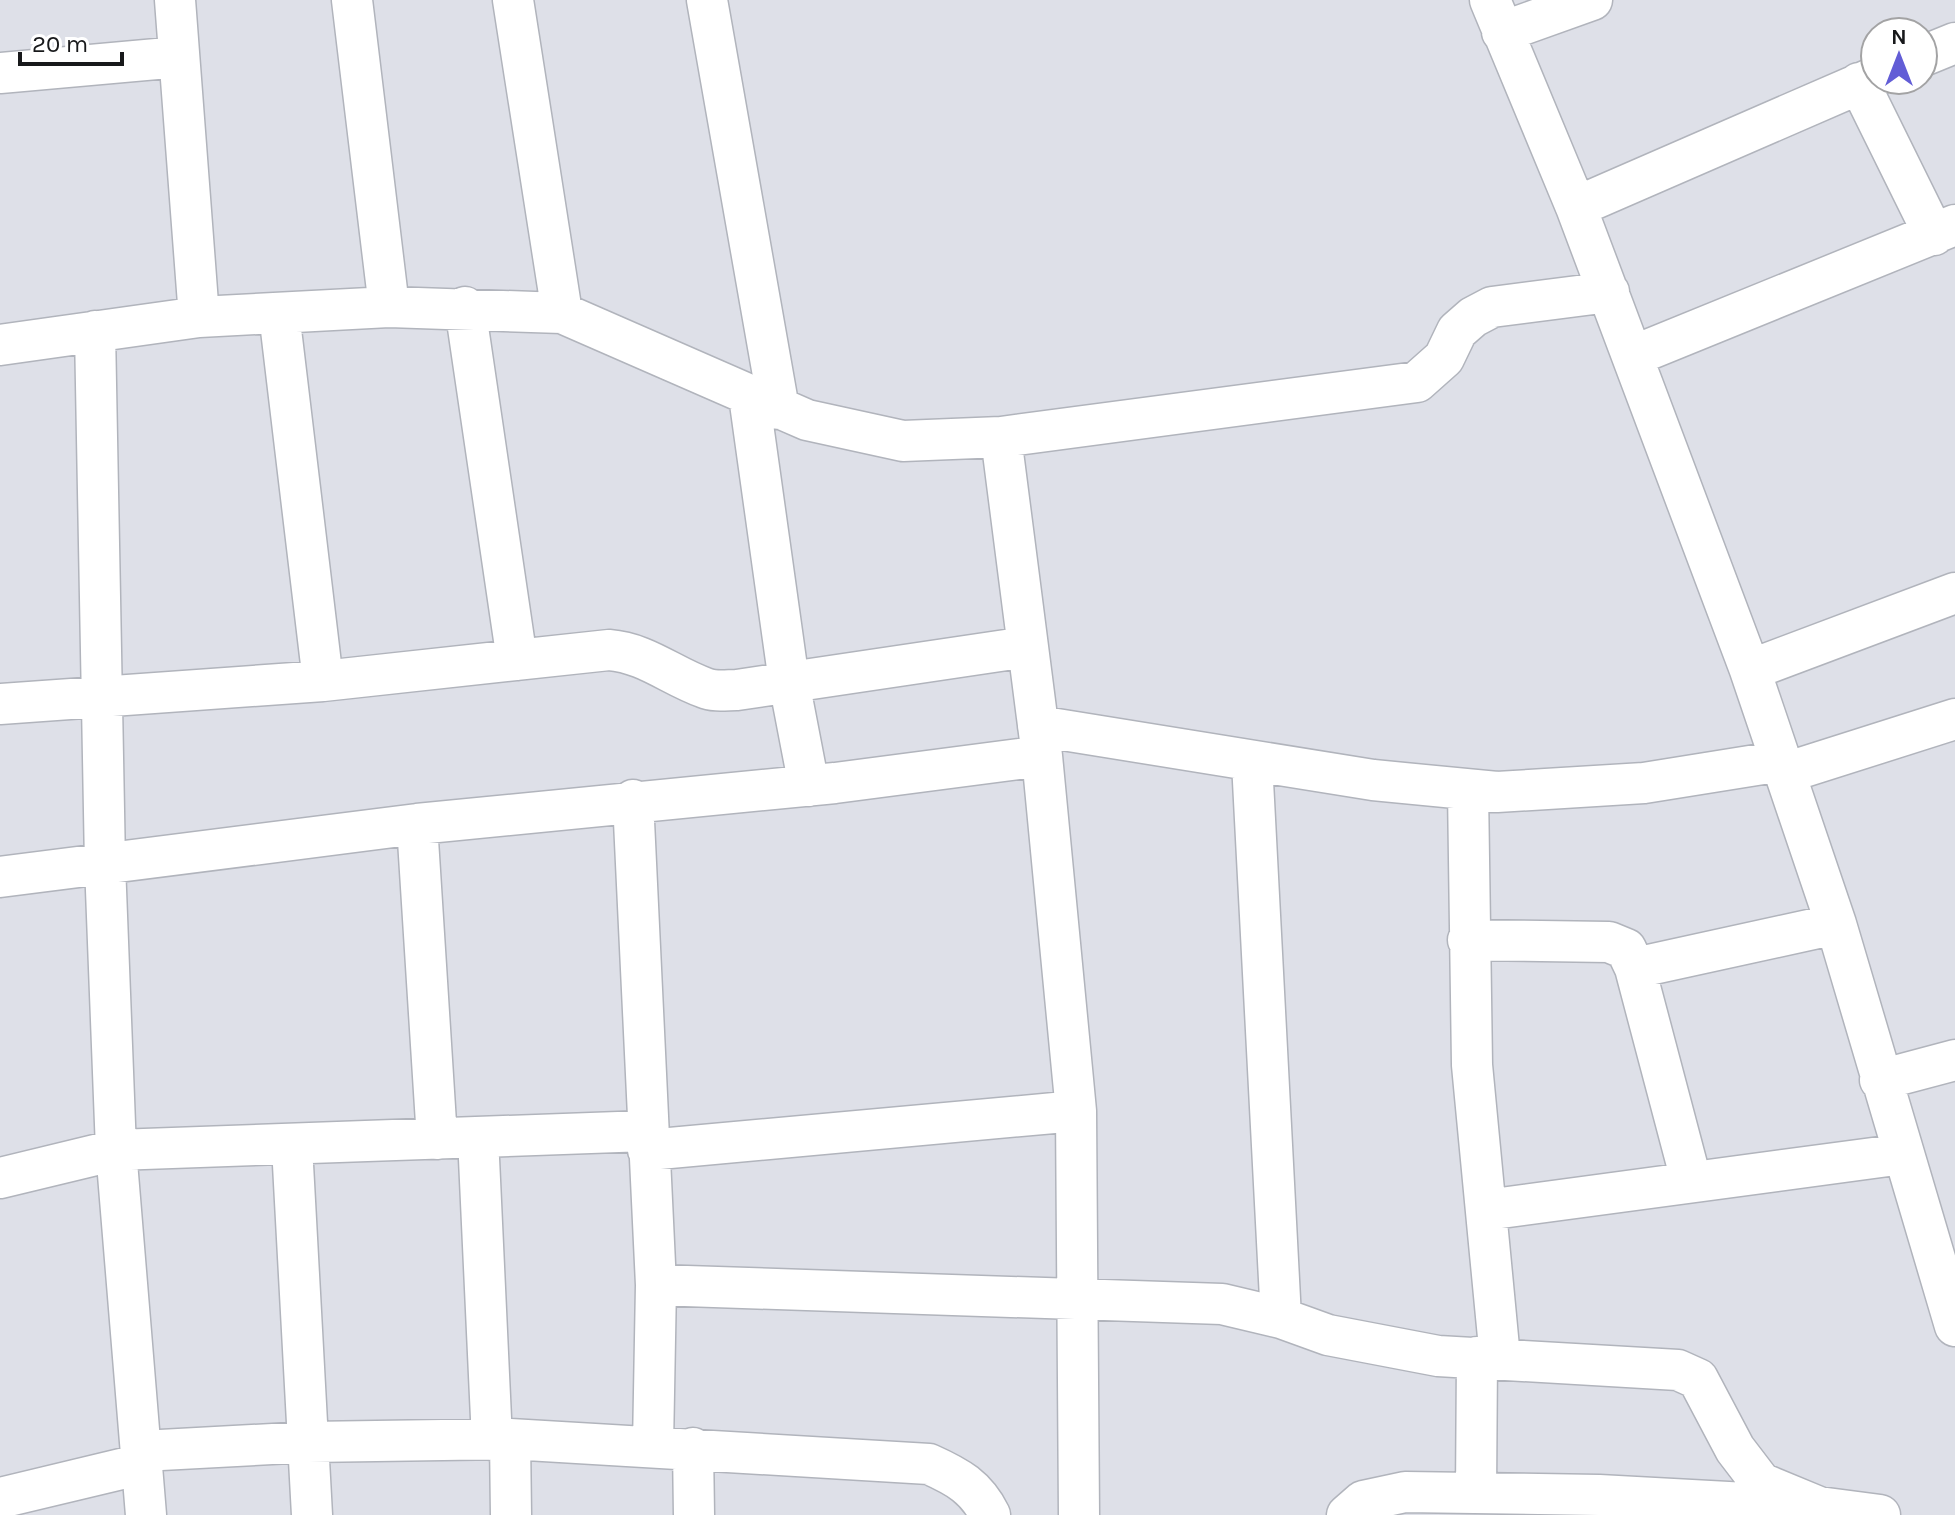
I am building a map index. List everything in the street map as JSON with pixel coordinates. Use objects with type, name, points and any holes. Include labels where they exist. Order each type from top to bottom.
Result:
[{"type":"street","points":[[175,0],[199,317]]},
{"type":"street","points":[[352,0],[389,307]]},
{"type":"street","points":[[513,0],[562,313]]},
{"type":"street","points":[[707,0],[764,402],[789,682],[809,786]]},
{"type":"street","points":[[1592,0],[1496,16],[1576,207],[1750,670],[1836,924],[1903,1154],[1948,1274],[1955,1326]]},
{"type":"street","points":[[0,73],[179,57]]},
{"type":"street","points":[[1576,207],[1859,83]]},
{"type":"street","points":[[1633,356],[1945,230],[1875,96]]},
{"type":"street","points":[[0,345],[199,317],[389,307],[465,307],[562,313],[807,420],[903,441],[1001,437],[1417,382],[1444,358],[1457,331],[1473,317],[1492,307],[1609,292]]},
{"type":"street","points":[[465,307],[517,660]]},
{"type":"street","points":[[279,313],[323,681]]},
{"type":"street","points":[[95,331],[105,864],[116,1150],[146,1515]]},
{"type":"street","points":[[1001,437],[1040,741],[1076,1111],[1079,1515]]},
{"type":"street","points":[[1750,670],[1955,593]]},
{"type":"street","points":[[0,704],[323,681],[609,650],[628,652],[650,660],[708,690],[737,690],[1027,647]]},
{"type":"street","points":[[0,877],[417,824],[633,800],[809,786],[1040,741],[1252,762],[1373,780],[1497,792],[1644,783],[1783,767],[1955,719]]},
{"type":"street","points":[[1252,762],[1281,1318]]},
{"type":"street","points":[[1468,790],[1472,1065],[1486,1210],[1488,1358],[1476,1493]]},
{"type":"street","points":[[633,800],[656,1285],[653,1446]]},
{"type":"street","points":[[417,824],[437,1139]]},
{"type":"street","points":[[1635,968],[1836,924]]},
{"type":"street","points":[[1468,940],[1609,942],[1626,949],[1635,968],[1691,1180]]},
{"type":"street","points":[[1880,1080],[1955,1060]]},
{"type":"street","points":[[0,1178],[116,1150],[478,1137],[647,1140],[1076,1111]]},
{"type":"street","points":[[478,1137],[501,1440],[511,1515]]},
{"type":"street","points":[[292,1146],[312,1515]]},
{"type":"street","points":[[1486,1210],[1691,1180],[1903,1154]]},
{"type":"street","points":[[656,1285],[1222,1304],[1281,1318],[1328,1335],[1438,1356],[1678,1370],[1698,1379],[1735,1449],[1761,1483],[1819,1507]]},
{"type":"street","points":[[0,1498],[142,1457],[309,1442],[501,1440],[693,1448],[929,1464],[957,1476],[979,1493],[990,1515]]},
{"type":"street","points":[[693,1448],[694,1515]]},
{"type":"street","points":[[1347,1515],[1363,1501],[1379,1495],[1405,1492],[1476,1493],[1600,1505],[1819,1507],[1880,1515]]}]
